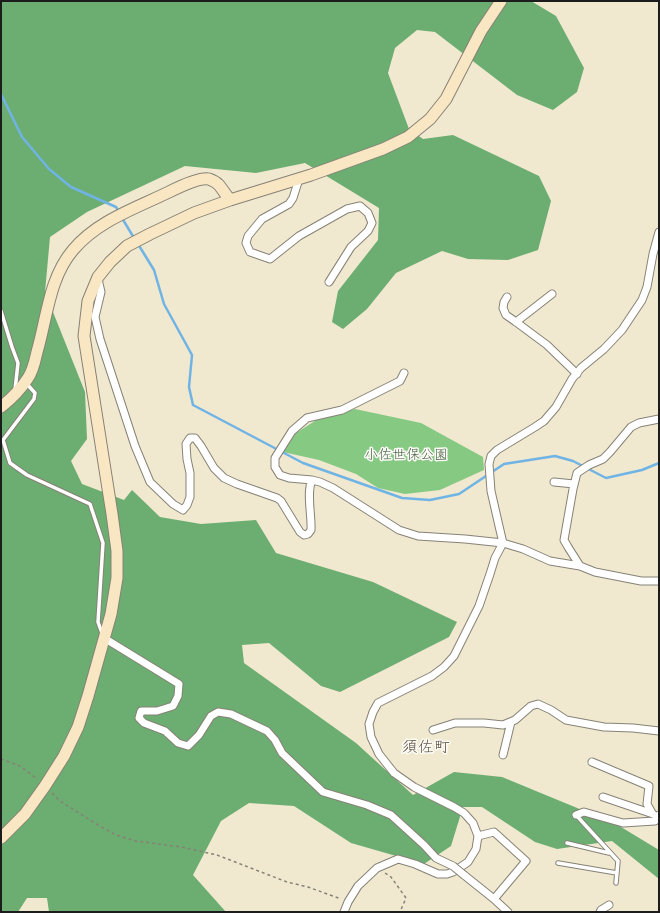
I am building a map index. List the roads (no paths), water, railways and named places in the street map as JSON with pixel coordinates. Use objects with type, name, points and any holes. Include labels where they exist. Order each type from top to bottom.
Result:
[{"type":"street","points":[[1,838],[25,814],[64,756],[78,727],[111,614],[117,578],[117,551],[84,336],[88,301],[98,278],[110,262],[127,246],[194,213],[230,200],[299,179],[383,149],[408,137],[430,119],[446,99],[481,31],[501,1]]},
{"type":"street","points":[[1,407],[15,395],[29,377],[41,340],[52,291],[62,266],[73,250],[86,237],[97,228],[120,216],[195,181],[209,179],[219,184],[230,200]]},
{"type":"street","points":[[299,179],[293,198],[289,204],[262,219],[248,236],[246,243],[250,252],[270,259],[299,236],[348,209],[360,206],[368,213],[372,223],[368,231],[350,247],[329,282]]},
{"type":"street","points":[[344,912],[348,902],[358,886],[377,868],[398,859],[415,864],[438,874],[447,874],[453,872],[468,862],[476,849],[478,836],[473,823],[464,813],[414,787],[394,773],[379,754],[371,737],[369,724],[378,703],[432,676],[444,667],[454,656],[479,606],[495,558],[502,543],[500,526],[491,491],[489,467],[491,456],[497,450],[544,421],[556,407],[572,379],[581,368],[604,349],[622,330],[642,300],[647,287],[659,232]]},
{"type":"street","points":[[98,278],[101,292],[95,316],[100,339],[135,446],[150,482],[162,495],[183,510],[187,505],[190,497],[190,472],[186,444],[190,438],[195,438],[214,468],[224,478],[277,498],[281,501],[300,532],[304,535],[308,534],[311,530],[310,484],[312,480]]},
{"type":"street","points":[[516,322],[552,294]]},
{"type":"street","points":[[507,297],[503,308],[506,315],[547,345],[577,374]]},
{"type":"street","points":[[404,373],[400,381],[342,410],[307,418],[292,431],[275,458],[275,467],[280,475],[289,478],[320,482],[333,488],[399,530],[418,536],[465,538],[502,543],[524,549],[550,561],[580,566],[601,574],[641,581],[659,581]]},
{"type":"street","points":[[580,566],[564,540],[577,473],[589,465],[603,459],[631,427],[639,423],[659,419]]},
{"type":"street","points":[[554,482],[574,484]]},
{"type":"street","points":[[104,638],[179,684],[178,696],[173,706],[157,711],[141,711],[139,718],[144,723],[165,731],[178,743],[188,746],[199,735],[211,716],[218,712],[231,714],[267,732],[275,740],[282,753],[323,792],[367,805],[391,815],[436,858],[453,866],[508,912]]},
{"type":"street","points":[[433,730],[455,723],[484,723],[503,725],[516,720],[531,706],[538,704],[551,710],[566,720],[604,727],[659,731]]},
{"type":"street","points":[[503,755],[511,722]]},
{"type":"street","points":[[576,816],[584,812],[623,823],[655,821],[656,815],[648,804],[649,786],[592,762]]},
{"type":"street","points":[[603,797],[656,815]]},
{"type":"street","points":[[478,836],[494,832],[526,861],[494,899]]},
{"type":"street","points":[[600,912],[609,905]]},
{"type":"lane","points":[[1,311],[18,363],[15,395]]},
{"type":"lane","points":[[25,382],[35,394],[34,399],[3,440],[10,463],[27,476],[90,504],[103,543],[98,622],[104,638]]},
{"type":"lane","points":[[576,816],[618,861],[616,883]]},
{"type":"lane","points":[[567,843],[610,853]]},
{"type":"lane","points":[[558,863],[617,873]]},
{"type":"waterway","points":[[1,94],[22,137],[49,169],[71,187],[116,207],[119,212]]},
{"type":"waterway","points":[[122,218],[134,238]]},
{"type":"waterway","points":[[138,244],[154,270],[164,304],[192,355],[189,387],[193,405],[303,463],[402,498],[430,500],[459,494],[504,464],[555,456],[573,461],[606,478],[642,470],[659,463]]},
{"type":"district","name":"須佐町","points":[[426,750]]},
{"type":"park label","name":"小佐世保公園","points":[[406,457]]}]
